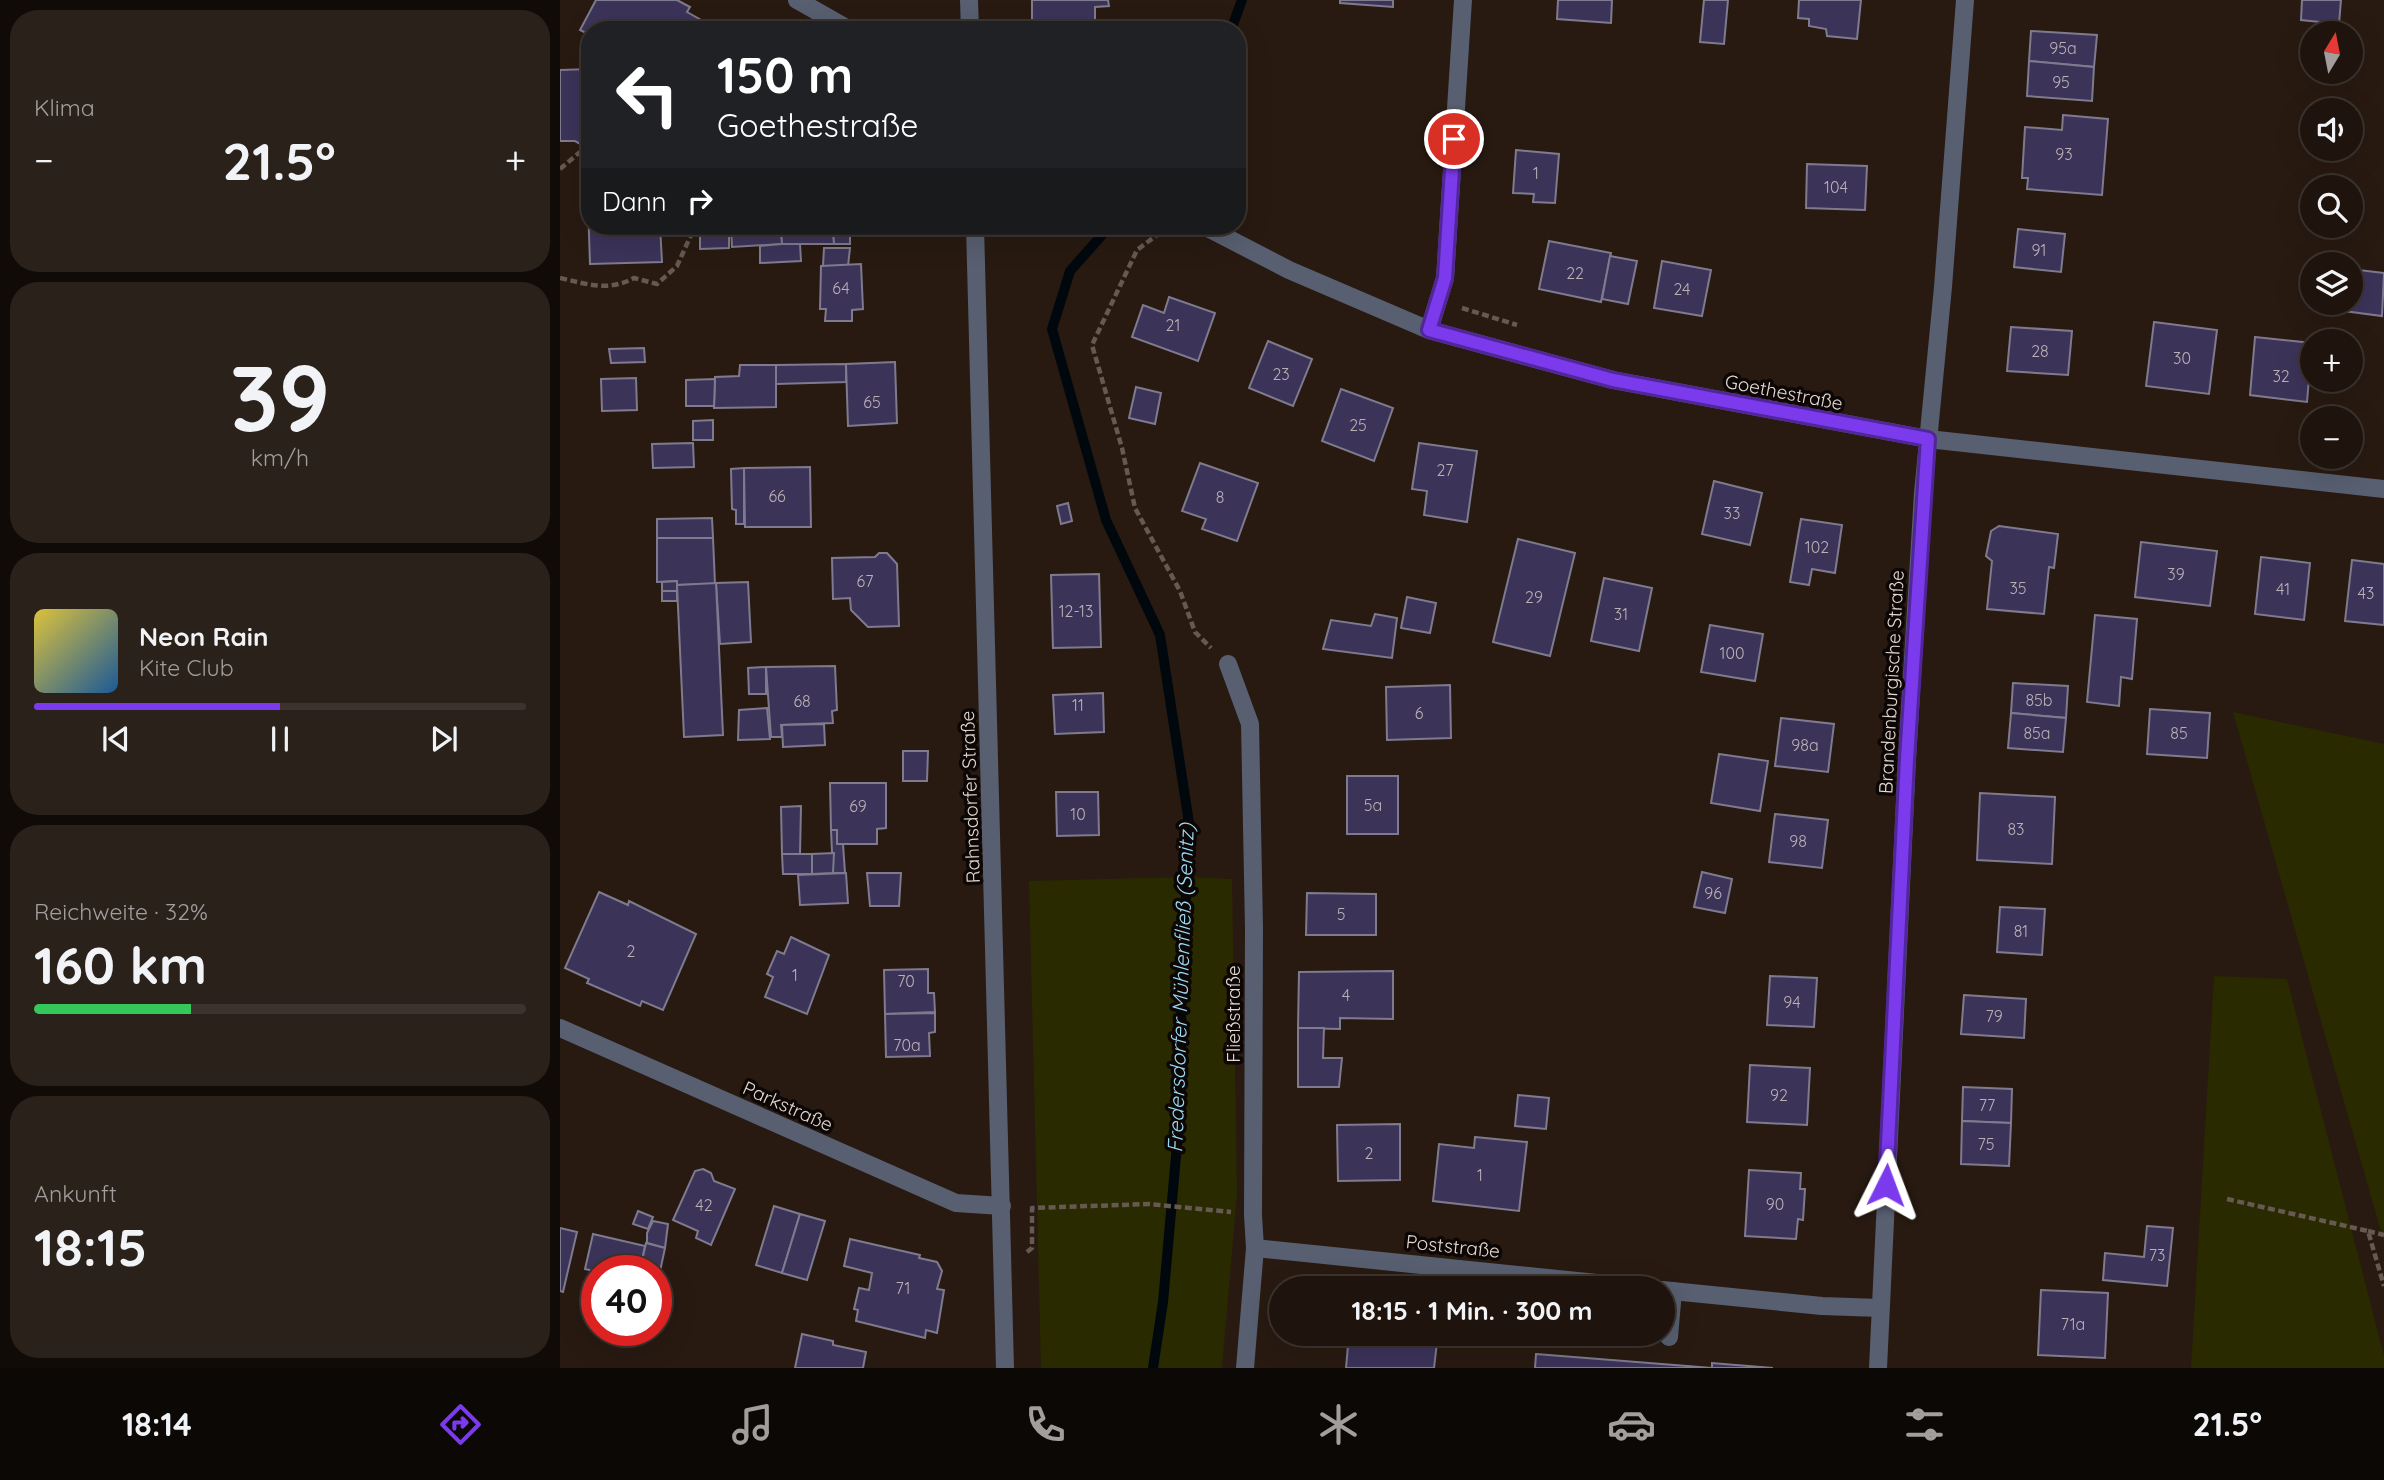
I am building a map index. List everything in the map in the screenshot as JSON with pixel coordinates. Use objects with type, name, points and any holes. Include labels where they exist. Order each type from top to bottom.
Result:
[{"type":"street","points":[[797,0],[834,21]]},
{"type":"street","points":[[969,0],[970,21]]},
{"type":"street","points":[[1429,330],[1445,278],[1463,0]]},
{"type":"street","name":"Brandenburgische Straße","points":[[1878,1368],[1907,759],[1928,439],[1944,287],[1965,0]]},
{"type":"street","name":"Rahnsdorfer Straße","points":[[975,235],[1005,1368]]},
{"type":"street","name":"Goethestraße","points":[[1221,235],[1289,270],[1429,330],[1613,380],[1928,439],[2384,489]]},
{"type":"street","name":"Fließstraße","points":[[1228,664],[1250,724],[1254,928],[1252,1215],[1255,1248],[1245,1368]]},
{"type":"street","name":"Parkstraße","points":[[560,1028],[956,1203],[1002,1206]]},
{"type":"street","name":"Poststraße","points":[[1255,1248],[1529,1276]]},
{"type":"street","points":[[1675,1291],[1822,1306],[1880,1308]]},
{"type":"path","points":[[560,170],[580,152]]},
{"type":"path","points":[[560,278],[604,288],[620,285],[634,278],[657,284],[677,266],[691,235]]},
{"type":"path","points":[[1157,235],[1137,250],[1092,345],[1122,448],[1135,508],[1180,591],[1195,632],[1228,664]]},
{"type":"path","points":[[2228,1199],[2384,1235]]},
{"type":"path","points":[[1032,1208],[1149,1204],[1202,1210]]},
{"type":"path","points":[[2368,1231],[2384,1286]]},
{"type":"shaded area","points":[[2233,712],[2384,744],[2384,1242]]},
{"type":"shaded area","points":[[1186,877],[1232,879],[1237,1193],[1222,1368],[1041,1368],[1029,881]]},
{"type":"shaded area","points":[[2214,976],[2287,979],[2384,1356],[2384,1368],[2191,1368]]},
{"type":"building","points":[[596,0],[677,0],[690,7],[687,12],[703,21],[585,21]]},
{"type":"building","points":[[1032,0],[1108,0],[1109,6],[1095,7],[1095,21],[1032,21]]},
{"type":"building","points":[[1340,0],[1393,0],[1393,7],[1340,3]]},
{"type":"building","points":[[1558,0],[1612,0],[1611,23],[1557,19]]},
{"type":"building","points":[[1704,0],[1728,0],[1724,44],[1700,42]]},
{"type":"building","points":[[1799,0],[1861,0],[1857,39],[1827,36],[1826,29],[1809,26],[1809,19],[1798,18]]},
{"type":"building","points":[[2302,0],[2341,0],[2339,21],[2301,20]]},
{"type":"building","points":[[2031,31],[2097,35],[2094,67],[2029,61]]},
{"type":"building","points":[[2029,61],[2094,67],[2092,101],[2027,96]]},
{"type":"building","points":[[581,69],[581,144],[575,141],[560,141],[560,70]]},
{"type":"building","points":[[2063,115],[2108,119],[2102,195],[2027,189],[2028,178],[2022,178],[2025,127],[2062,130]]},
{"type":"building","points":[[1516,150],[1559,154],[1555,203],[1533,202],[1534,194],[1513,193]]},
{"type":"building","points":[[1807,164],[1867,166],[1865,210],[1806,208]]},
{"type":"building","points":[[2018,229],[2065,234],[2061,272],[2014,267]]},
{"type":"building","points":[[589,235],[660,235],[662,262],[590,264]]},
{"type":"building","points":[[700,235],[729,235],[729,248],[700,249]]},
{"type":"building","points":[[731,235],[782,235],[782,244],[732,247]]},
{"type":"building","points":[[782,235],[834,235],[834,244],[782,244]]},
{"type":"building","points":[[834,235],[850,235],[850,244],[834,244]]},
{"type":"building","points":[[1549,241],[1611,253],[1601,302],[1539,289]]},
{"type":"building","points":[[800,244],[801,261],[760,263],[760,246]]},
{"type":"building","points":[[824,248],[850,248],[848,266],[823,266]]},
{"type":"building","points":[[1610,256],[1637,261],[1628,304],[1602,299]]},
{"type":"building","points":[[1662,261],[1711,270],[1702,316],[1654,308]]},
{"type":"building","points":[[861,264],[863,309],[852,310],[852,321],[825,321],[826,309],[820,309],[821,266]]},
{"type":"building","points":[[2363,271],[2384,273],[2382,316],[2363,313]]},
{"type":"building","points":[[1169,297],[1215,313],[1198,361],[1132,337],[1143,305],[1164,313]]},
{"type":"building","points":[[2154,322],[2217,330],[2209,394],[2146,386]]},
{"type":"building","points":[[2011,327],[2072,331],[2068,375],[2007,371]]},
{"type":"building","points":[[2255,337],[2300,342],[2300,392],[2308,392],[2307,402],[2250,395]]},
{"type":"building","points":[[1268,341],[1312,359],[1293,406],[1249,388]]},
{"type":"building","points":[[644,348],[645,362],[611,363],[609,349]]},
{"type":"building","points":[[895,362],[897,423],[848,426],[846,364]]},
{"type":"building","points":[[846,364],[846,382],[776,384],[776,365]]},
{"type":"building","points":[[740,365],[776,365],[776,407],[714,408],[715,377],[739,376]]},
{"type":"building","points":[[636,378],[637,410],[602,411],[601,379]]},
{"type":"building","points":[[715,379],[714,406],[686,406],[686,380]]},
{"type":"building","points":[[1136,387],[1161,393],[1155,424],[1129,418]]},
{"type":"building","points":[[1341,389],[1393,408],[1374,461],[1322,441]]},
{"type":"building","points":[[713,420],[713,440],[693,440],[693,421]]},
{"type":"building","points":[[693,443],[694,467],[653,468],[652,444]]},
{"type":"building","points":[[1419,443],[1477,451],[1467,522],[1424,515],[1427,491],[1412,489]]},
{"type":"building","points":[[1200,463],[1258,483],[1237,541],[1202,529],[1206,519],[1182,511]]},
{"type":"building","points":[[810,467],[811,527],[745,527],[744,468]]},
{"type":"building","points":[[744,468],[744,524],[736,524],[736,510],[732,509],[731,469]]},
{"type":"building","points":[[1714,481],[1762,493],[1750,545],[1702,534]]},
{"type":"building","points":[[1068,503],[1072,521],[1061,524],[1057,506]]},
{"type":"building","points":[[712,518],[713,538],[657,538],[657,519]]},
{"type":"building","points":[[1801,519],[1842,525],[1835,573],[1812,569],[1809,585],[1790,582]]},
{"type":"building","points":[[1999,526],[2058,534],[2054,568],[2049,567],[2044,614],[1987,609],[1992,561],[1986,556],[1991,531]]},
{"type":"building","points":[[657,538],[713,538],[715,584],[677,585],[677,581],[657,582]]},
{"type":"building","points":[[1518,539],[1575,553],[1550,656],[1493,642]]},
{"type":"building","points":[[2141,542],[2217,551],[2210,606],[2135,597]]},
{"type":"building","points":[[879,553],[887,553],[897,564],[899,626],[868,627],[851,610],[850,598],[833,599],[832,558],[875,557]]},
{"type":"building","points":[[2261,557],[2310,563],[2304,620],[2255,614]]},
{"type":"building","points":[[2352,560],[2384,564],[2384,625],[2345,621]]},
{"type":"building","points":[[1099,574],[1101,647],[1053,648],[1051,575]]},
{"type":"building","points":[[1604,578],[1652,588],[1639,651],[1591,641]]},
{"type":"building","points":[[677,581],[677,591],[662,591],[662,582]]},
{"type":"building","points":[[748,582],[751,642],[720,644],[716,583]]},
{"type":"building","points":[[716,583],[723,735],[684,737],[677,585]]},
{"type":"building","points":[[662,591],[677,591],[677,601],[662,601]]},
{"type":"building","points":[[1407,597],[1436,603],[1430,633],[1401,628]]},
{"type":"building","points":[[1375,614],[1397,618],[1392,658],[1323,649],[1331,620],[1371,626]]},
{"type":"building","points":[[2095,615],[2137,619],[2132,679],[2121,677],[2119,706],[2087,702]]},
{"type":"building","points":[[1710,625],[1763,634],[1755,681],[1701,672]]},
{"type":"building","points":[[835,666],[837,710],[832,711],[833,723],[781,725],[782,737],[771,737],[766,667]]},
{"type":"building","points":[[766,667],[766,694],[749,694],[748,668]]},
{"type":"building","points":[[2013,683],[2068,686],[2066,718],[2011,713]]},
{"type":"building","points":[[1450,685],[1451,738],[1387,740],[1386,687]]},
{"type":"building","points":[[1103,693],[1104,732],[1055,734],[1053,695]]},
{"type":"building","points":[[767,708],[770,739],[738,740],[739,710]]},
{"type":"building","points":[[2150,709],[2210,713],[2207,758],[2147,754]]},
{"type":"building","points":[[2011,713],[2066,718],[2063,752],[2008,748]]},
{"type":"building","points":[[1781,718],[1834,724],[1828,772],[1775,766]]},
{"type":"building","points":[[824,724],[825,745],[783,747],[782,725]]},
{"type":"building","points":[[903,751],[928,751],[927,781],[903,781]]},
{"type":"building","points":[[1719,754],[1768,761],[1760,811],[1711,803]]},
{"type":"building","points":[[1347,776],[1398,776],[1398,834],[1347,834]]},
{"type":"building","points":[[830,783],[886,783],[886,828],[877,829],[877,844],[837,844],[837,830],[831,830]]},
{"type":"building","points":[[1056,792],[1098,792],[1099,835],[1057,836]]},
{"type":"building","points":[[1980,793],[2055,797],[2052,864],[1977,860]]},
{"type":"building","points":[[801,806],[800,854],[782,854],[781,807]]},
{"type":"building","points":[[1775,814],[1828,820],[1822,868],[1769,862]]},
{"type":"building","points":[[831,830],[837,830],[837,844],[843,844],[845,873],[833,873]]},
{"type":"building","points":[[834,853],[833,873],[812,874],[812,854]]},
{"type":"building","points":[[782,854],[812,854],[812,874],[783,874]]},
{"type":"building","points":[[1702,872],[1732,879],[1725,913],[1694,907]]},
{"type":"building","points":[[846,873],[848,903],[800,905],[798,875]]},
{"type":"building","points":[[867,873],[901,873],[899,906],[870,906]]},
{"type":"building","points":[[599,892],[628,905],[629,901],[696,934],[663,1010],[642,1001],[640,1006],[587,983],[589,979],[565,968]]},
{"type":"building","points":[[1307,893],[1376,894],[1376,935],[1306,935]]},
{"type":"building","points":[[2000,907],[2045,909],[2042,955],[1997,952]]},
{"type":"building","points":[[791,937],[829,955],[807,1014],[765,997],[773,977],[767,974],[777,951],[784,954]]},
{"type":"building","points":[[928,969],[928,993],[934,993],[935,1012],[885,1014],[884,970]]},
{"type":"building","points":[[1393,971],[1393,1019],[1340,1018],[1340,1029],[1298,1028],[1299,972]]},
{"type":"building","points":[[1770,976],[1817,978],[1814,1027],[1767,1025]]},
{"type":"building","points":[[1964,995],[2026,999],[2024,1038],[1961,1034]]},
{"type":"building","points":[[935,1013],[935,1032],[929,1033],[930,1056],[886,1057],[885,1014]]},
{"type":"building","points":[[1298,1028],[1324,1028],[1323,1058],[1342,1058],[1339,1087],[1298,1087]]},
{"type":"building","points":[[1750,1065],[1810,1068],[1807,1125],[1747,1122]]},
{"type":"building","points":[[1963,1087],[2012,1089],[2011,1123],[1962,1121]]},
{"type":"building","points":[[1518,1095],[1549,1098],[1546,1129],[1515,1126]]},
{"type":"building","points":[[1962,1121],[2011,1123],[2009,1166],[1961,1164]]},
{"type":"building","points":[[1400,1124],[1400,1180],[1338,1181],[1337,1125]]},
{"type":"building","points":[[1475,1137],[1527,1142],[1519,1211],[1433,1201],[1439,1144],[1474,1148]]},
{"type":"building","points":[[703,1169],[711,1173],[714,1181],[735,1189],[711,1245],[696,1238],[698,1231],[673,1220],[695,1171]]},
{"type":"building","points":[[1749,1170],[1801,1173],[1800,1189],[1805,1189],[1803,1220],[1798,1219],[1796,1239],[1745,1236]]},
{"type":"building","points":[[774,1206],[800,1214],[782,1273],[756,1265]]},
{"type":"building","points":[[638,1211],[653,1217],[648,1229],[633,1224]]},
{"type":"building","points":[[800,1214],[825,1221],[807,1280],[782,1273]]},
{"type":"building","points":[[653,1221],[668,1224],[665,1248],[647,1243],[647,1233]]},
{"type":"building","points":[[2147,1226],[2173,1228],[2167,1286],[2103,1280],[2105,1253],[2144,1257]]},
{"type":"building","points":[[560,1228],[577,1232],[563,1292],[560,1291]]},
{"type":"building","points":[[593,1234],[645,1246],[643,1255],[588,1255]]},
{"type":"building","points":[[850,1239],[920,1255],[919,1258],[937,1262],[942,1271],[937,1289],[944,1290],[937,1333],[926,1330],[925,1338],[856,1321],[858,1310],[854,1309],[859,1288],[869,1290],[872,1273],[844,1266]]},
{"type":"building","points":[[646,1243],[665,1248],[664,1255],[643,1255]]},
{"type":"building","points":[[2041,1290],[2108,1293],[2105,1358],[2038,1355]]},
{"type":"building","points":[[802,1334],[833,1341],[833,1345],[866,1352],[863,1368],[795,1368]]},
{"type":"building","points":[[1348,1346],[1437,1346],[1434,1368],[1346,1368]]},
{"type":"building","points":[[1536,1354],[1712,1368],[1535,1368]]},
{"type":"building","points":[[1712,1363],[1773,1368],[1712,1368]]},
{"type":"waterway","name":"Fredersdorfer Mühlenfließ (Senitz)","points":[[1234,21],[1242,0]]},
{"type":"waterway","name":"Fredersdorfer Mühlenfließ (Senitz)","points":[[1102,235],[1070,271],[1052,329],[1106,520],[1160,635],[1190,829],[1182,959],[1180,1111],[1163,1302],[1153,1368]]},
{"type":"route","points":[[1454,139],[1445,278],[1429,330],[1613,380],[1847,426],[1928,439],[1907,759],[1886,1185]]}]
